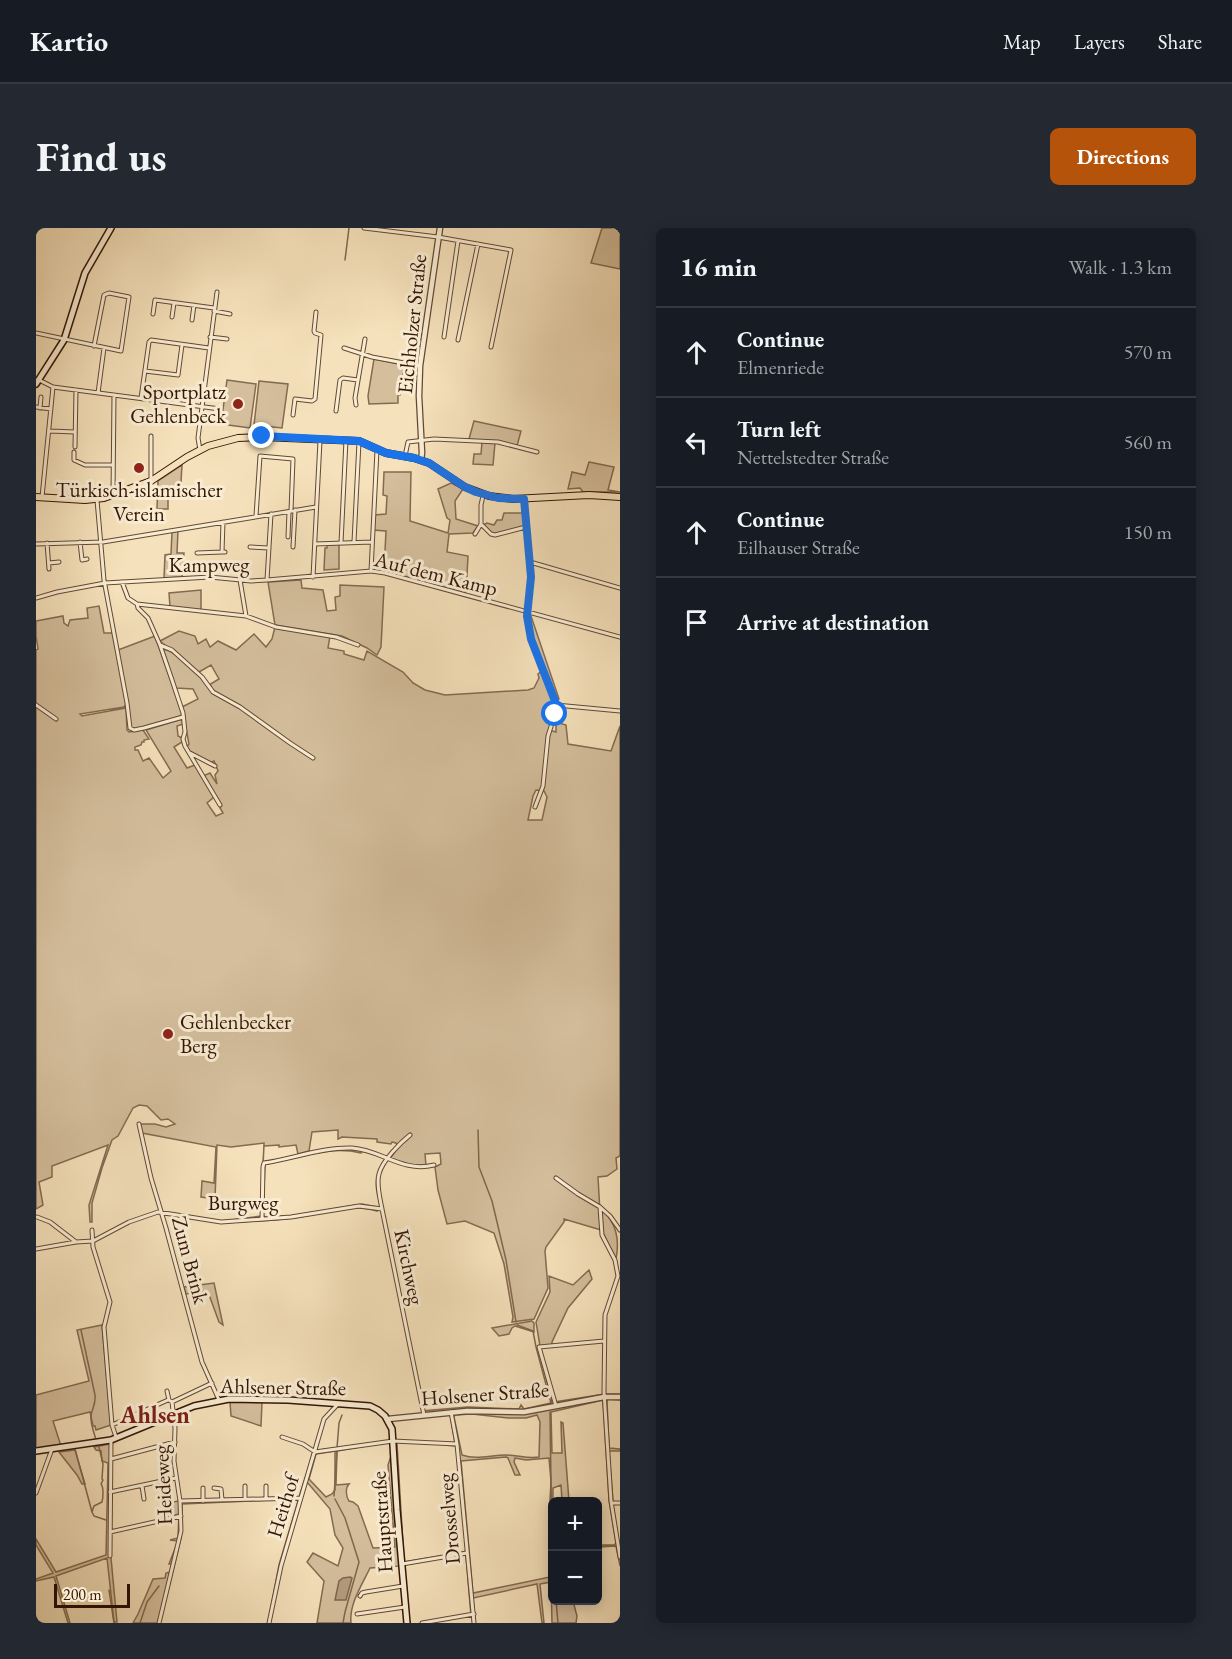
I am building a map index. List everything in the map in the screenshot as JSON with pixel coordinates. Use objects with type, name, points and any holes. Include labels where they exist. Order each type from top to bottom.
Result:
[{"type":"main road","points":[[38,382],[64,340],[88,266],[111,228]]},
{"type":"main road","points":[[39,497],[100,499],[151,481],[200,450],[248,437],[359,441],[386,453],[421,460],[465,487],[498,498],[524,499],[589,495],[620,497]]},
{"type":"main road","name":"Ahlsener Straße","points":[[36,1451],[114,1439],[194,1406],[219,1401],[252,1399],[370,1406],[388,1419]]},
{"type":"main road","name":"Hauptstraße","points":[[388,1419],[392,1429],[407,1623]]},
{"type":"street","points":[[364,228],[438,237],[511,250],[491,347]]},
{"type":"street","name":"Eichholzer Straße","points":[[421,460],[420,366],[440,228]]},
{"type":"street","points":[[444,337],[458,240]]},
{"type":"street","points":[[458,340],[477,244]]},
{"type":"street","points":[[200,450],[198,438],[217,292]]},
{"type":"street","points":[[36,333],[64,340],[94,346],[104,348],[121,351],[129,297],[109,293],[104,295],[94,346]]},
{"type":"street","points":[[153,314],[155,300],[194,305],[230,314]]},
{"type":"street","points":[[172,317],[174,303]]},
{"type":"street","points":[[192,320],[194,305]]},
{"type":"street","points":[[293,415],[295,399],[312,401],[315,399],[321,335],[314,331],[316,312]]},
{"type":"street","points":[[210,337],[227,339]]},
{"type":"street","points":[[356,405],[355,398],[365,339]]},
{"type":"street","points":[[141,398],[151,340],[209,348]]},
{"type":"street","points":[[145,371],[178,375],[182,345]]},
{"type":"street","points":[[98,393],[104,348]]},
{"type":"street","points":[[344,348],[420,366]]},
{"type":"street","points":[[336,411],[340,380],[343,378],[358,380]]},
{"type":"street","points":[[38,382],[53,387],[220,409]]},
{"type":"street","points":[[39,497],[53,387]]},
{"type":"street","points":[[75,447],[76,390]]},
{"type":"street","points":[[113,495],[114,395]]},
{"type":"street","points":[[41,397],[38,407],[51,409]]},
{"type":"street","points":[[49,431],[75,432]]},
{"type":"street","points":[[151,436],[151,481]]},
{"type":"street","points":[[342,543],[346,439]]},
{"type":"street","points":[[404,456],[408,442],[443,439],[498,442],[537,452]]},
{"type":"street","points":[[314,577],[320,440]]},
{"type":"street","points":[[354,542],[359,441]]},
{"type":"street","points":[[370,571],[378,448]]},
{"type":"street","points":[[74,453],[74,460],[85,465],[113,465]]},
{"type":"street","points":[[256,517],[260,456],[293,459],[293,547]]},
{"type":"street","points":[[475,534],[481,524],[481,505],[484,495]]},
{"type":"street","points":[[100,499],[100,542],[105,583],[127,703],[129,726],[134,730],[144,729],[183,717]]},
{"type":"street","points":[[524,499],[531,577],[527,616],[531,639],[556,705],[548,736],[543,786],[535,807]]},
{"type":"street","points":[[36,544],[100,542],[316,507]]},
{"type":"street","points":[[288,537],[292,511]]},
{"type":"street","points":[[267,580],[271,514]]},
{"type":"street","points":[[197,553],[223,552],[223,522]]},
{"type":"street","points":[[481,524],[495,535],[526,527]]},
{"type":"street","points":[[80,542],[82,560],[87,559]]},
{"type":"street","points":[[315,543],[372,542]]},
{"type":"street","points":[[47,543],[50,569]]},
{"type":"street","points":[[250,548],[269,548]]},
{"type":"street","points":[[49,563],[59,562]]},
{"type":"street","points":[[530,562],[620,588]]},
{"type":"street","name":"Auf dem Kamp","points":[[314,577],[370,571],[385,573],[620,638]]},
{"type":"street","name":"Kampweg","points":[[36,598],[105,583],[210,577],[251,581],[314,577]]},
{"type":"street","points":[[240,579],[246,616]]},
{"type":"street","points":[[122,582],[128,598],[137,603],[246,616],[276,627],[336,637],[358,645]]},
{"type":"street","points":[[137,603],[138,608],[148,618],[160,645],[182,709],[185,732],[183,741],[220,805]]},
{"type":"street","points":[[160,645],[172,650],[202,677],[213,692],[266,724],[313,758]]},
{"type":"street","points":[[36,705],[56,719]]},
{"type":"street","points":[[556,705],[620,711]]},
{"type":"street","points":[[189,753],[215,766]]},
{"type":"street","name":"Zum Brink","points":[[139,1124],[151,1178],[202,1362],[219,1401]]},
{"type":"street","name":"Kirchweg","points":[[410,1135],[402,1141],[381,1168],[378,1181],[424,1414]]},
{"type":"street","points":[[262,1219],[264,1163],[309,1153],[352,1148],[401,1164],[423,1167],[434,1165]]},
{"type":"street","points":[[556,1178],[600,1207],[620,1230]]},
{"type":"street","name":"Burgweg","points":[[36,1249],[93,1241],[129,1221],[161,1212],[216,1221],[291,1217],[359,1206],[382,1209]]},
{"type":"street","points":[[600,1207],[602,1235],[615,1260],[618,1276],[605,1315],[604,1397],[612,1503],[620,1557]]},
{"type":"street","points":[[37,1217],[50,1222],[75,1242]]},
{"type":"street","points":[[92,1230],[110,1302],[104,1327],[114,1439],[111,1460],[110,1556]]},
{"type":"street","points":[[556,1406],[539,1347],[604,1341]]},
{"type":"street","points":[[112,1425],[212,1383]]},
{"type":"street","name":"Heideweg","points":[[159,1623],[180,1540],[181,1516],[176,1478],[174,1414],[167,1391]]},
{"type":"street","name":"Holsener Straße","points":[[388,1419],[467,1411],[516,1413],[604,1397],[620,1397]]},
{"type":"street","name":"Heithof","points":[[269,1623],[280,1566],[324,1419],[338,1404]]},
{"type":"street","name":"Drosselweg","points":[[451,1412],[457,1444],[474,1623]]},
{"type":"street","points":[[282,1437],[303,1444],[315,1452],[393,1441],[457,1444]]},
{"type":"street","points":[[111,1460],[175,1442]]},
{"type":"street","points":[[36,1492],[52,1449]]},
{"type":"street","points":[[110,1492],[176,1478]]},
{"type":"street","points":[[142,1485],[144,1499]]},
{"type":"street","points":[[245,1486],[245,1498]]},
{"type":"street","points":[[266,1486],[266,1498]]},
{"type":"street","points":[[203,1488],[203,1501]]},
{"type":"street","points":[[214,1488],[222,1489],[222,1500]]},
{"type":"street","points":[[180,1501],[301,1498]]},
{"type":"street","points":[[612,1503],[620,1503]]},
{"type":"street","points":[[110,1532],[181,1516]]},
{"type":"street","points":[[402,1564],[467,1553]]},
{"type":"street","points":[[360,1596],[366,1592],[403,1586]]},
{"type":"street","points":[[357,1614],[405,1607]]},
{"type":"street","points":[[422,1623],[474,1614]]},
{"type":"shaded area","points":[[602,228],[620,228],[620,269],[591,263]]},
{"type":"shaded area","points":[[374,359],[404,365],[398,403],[369,404],[368,396]]},
{"type":"shaded area","name":"Sportplatz Gehlenbeck","points":[[227,380],[256,384],[250,428],[221,424]]},
{"type":"shaded area","name":"Sportplatz Gehlenbeck","points":[[259,381],[288,384],[282,428],[254,425]]},
{"type":"shaded area","points":[[474,421],[521,431],[517,446],[469,439]]},
{"type":"shaded area","points":[[482,442],[495,443],[493,465],[473,464],[474,454],[481,454]]},
{"type":"shaded area","points":[[589,462],[614,467],[608,490],[620,492],[583,492],[580,488],[568,489],[572,472],[585,475]]},
{"type":"shaded area","points":[[182,465],[180,499],[168,499],[168,509],[157,509],[158,481]]},
{"type":"shaded area","points":[[384,472],[411,472],[410,521],[448,533],[450,520],[447,518],[438,489],[451,483],[463,489],[455,501],[456,519],[478,526],[473,533],[449,534],[447,552],[468,556],[466,593],[384,571],[386,531],[373,530],[374,515],[386,514],[387,496],[383,495]]},
{"type":"shaded area","points":[[504,513],[524,513],[525,526],[492,534],[483,525],[487,523],[494,525],[497,520],[502,520]]},
{"type":"shaded area","points":[[178,531],[177,553],[184,553],[182,577],[164,578],[165,555],[171,554],[172,532]]},
{"type":"shaded area","points":[[327,544],[339,544],[339,569],[324,570]]},
{"type":"shaded area","points":[[301,580],[302,588],[323,590],[327,611],[336,610],[335,597],[340,596],[340,585],[384,587],[381,647],[377,655],[342,636],[275,625],[268,582]]},
{"type":"shaded area","points":[[201,590],[201,610],[170,607],[169,593]]},
{"type":"shaded area","points":[[99,606],[104,633],[113,633],[126,704],[124,707],[80,714],[82,716],[126,708],[127,730],[129,732],[143,730],[149,739],[135,747],[135,750],[138,750],[143,761],[149,758],[163,778],[171,771],[146,730],[182,719],[183,724],[177,726],[178,736],[182,738],[182,742],[174,747],[187,768],[195,765],[214,797],[207,803],[216,816],[223,813],[221,806],[203,776],[210,773],[217,784],[215,775],[218,771],[214,761],[210,763],[186,748],[189,744],[182,707],[198,699],[193,689],[176,688],[163,649],[182,659],[209,688],[211,686],[209,685],[219,679],[211,665],[199,672],[160,641],[179,631],[195,636],[198,644],[206,639],[210,647],[218,641],[236,650],[254,634],[266,647],[272,639],[275,627],[330,636],[328,648],[344,651],[344,654],[364,660],[367,651],[403,672],[413,683],[425,690],[445,695],[534,688],[539,678],[538,674],[544,669],[532,639],[529,615],[559,699],[554,703],[555,708],[549,730],[556,732],[556,722],[566,725],[568,744],[611,751],[620,726],[620,1156],[616,1158],[617,1169],[607,1176],[598,1177],[601,1230],[564,1219],[546,1247],[548,1288],[534,1319],[512,1322],[504,1264],[494,1233],[465,1221],[447,1224],[438,1190],[435,1167],[441,1164],[440,1153],[425,1154],[426,1166],[405,1164],[390,1159],[398,1147],[396,1143],[377,1142],[377,1139],[342,1137],[338,1139],[338,1130],[312,1132],[309,1151],[298,1154],[296,1145],[279,1147],[279,1145],[264,1146],[264,1143],[231,1147],[217,1145],[215,1199],[201,1197],[202,1181],[214,1183],[216,1147],[142,1133],[140,1124],[166,1127],[175,1124],[168,1119],[161,1120],[147,1106],[139,1105],[133,1108],[118,1136],[112,1140],[92,1203],[92,1222],[90,1222],[89,1205],[108,1145],[52,1166],[52,1177],[39,1182],[43,1205],[36,1209],[36,650],[38,649],[36,621],[63,616],[64,623],[68,626],[70,620],[88,618],[87,608]],"holes":[[[536,790],[544,791],[547,797],[542,820],[528,820]]]},
{"type":"shaded area","points":[[155,636],[182,713],[181,716],[135,729],[130,727],[118,650]]},
{"type":"shaded area","points":[[324,1150],[363,1151],[361,1153],[325,1152],[279,1161]]},
{"type":"shaded area","points":[[263,1162],[265,1164],[263,1215],[265,1217],[291,1216],[362,1204],[376,1207],[377,1211],[346,1208],[294,1218],[223,1223],[261,1216]]},
{"type":"shaded area","points":[[601,1208],[616,1231],[616,1259],[603,1233]]},
{"type":"shaded area","points":[[589,1270],[592,1279],[568,1308],[552,1345],[540,1346],[536,1322],[550,1292],[549,1276],[573,1285]]},
{"type":"shaded area","points":[[214,1283],[223,1325],[219,1322],[208,1292],[186,1294],[184,1287]]},
{"type":"shaded area","points":[[532,1321],[534,1332],[515,1326],[509,1334],[499,1336],[492,1328]]},
{"type":"shaded area","points":[[102,1325],[111,1425],[96,1430],[90,1412],[53,1421],[61,1446],[36,1448],[36,1395],[89,1381],[77,1330]]},
{"type":"shaded area","points":[[543,1366],[554,1402],[605,1394],[620,1394],[620,1400],[608,1399],[607,1401],[609,1448],[620,1449],[620,1451],[609,1451],[620,1566],[616,1546],[602,1547],[616,1543],[609,1500],[603,1400],[551,1412],[552,1453],[562,1453],[561,1422],[563,1423],[569,1497],[562,1497],[561,1485],[553,1488],[553,1497],[550,1497],[549,1458],[526,1460],[515,1458],[514,1462],[520,1475],[515,1475],[506,1457],[461,1461],[473,1593],[548,1577],[548,1583],[540,1584],[544,1623],[542,1623],[537,1584],[473,1598],[475,1623],[471,1616],[464,1554],[399,1566],[370,1568],[354,1602],[351,1623],[317,1623],[324,1581],[307,1562],[313,1553],[338,1566],[343,1548],[335,1535],[330,1509],[307,1482],[281,1566],[268,1623],[279,1565],[298,1501],[294,1499],[182,1504],[181,1538],[160,1623],[133,1623],[153,1579],[165,1578],[166,1573],[170,1572],[172,1564],[169,1564],[178,1541],[170,1540],[178,1538],[179,1514],[171,1516],[169,1503],[299,1497],[314,1451],[377,1442],[377,1444],[337,1451],[336,1485],[349,1484],[346,1490],[347,1497],[349,1501],[358,1506],[373,1548],[395,1547],[388,1465],[391,1443],[397,1443],[404,1562],[464,1552],[466,1550],[456,1446],[445,1445],[445,1443],[455,1443],[450,1414],[423,1416],[422,1411],[468,1407],[519,1409],[521,1405],[524,1409],[551,1403]],"holes":[[[472,1414],[526,1418],[537,1415],[540,1422],[539,1457],[462,1455],[455,1415]],[[335,1451],[335,1490],[326,1497],[309,1479],[316,1454]]]},
{"type":"shaded area","points":[[230,1402],[262,1402],[261,1426],[231,1416]]},
{"type":"shaded area","points":[[110,1444],[109,1554],[117,1622],[114,1622],[107,1558],[56,1576],[70,1623],[68,1623],[54,1577],[36,1581],[36,1579],[53,1573],[36,1545],[36,1539],[56,1572],[106,1555],[108,1463],[102,1461],[101,1451],[94,1447]]},
{"type":"shaded area","points":[[75,1450],[85,1484],[82,1484],[59,1452]]},
{"type":"shaded area","points":[[352,1578],[346,1600],[335,1600],[339,1581]]},
{"type":"shaded area","points":[[552,1605],[574,1605],[576,1623],[552,1623]]},
{"type":"waterway","points":[[345,260],[349,228]]},
{"type":"waterway","points":[[478,1130],[479,1167],[492,1201],[506,1260],[516,1322]]},
{"type":"waterway","points":[[517,1325],[533,1331],[551,1403],[549,1404]]},
{"type":"waterway","points":[[81,1330],[95,1395],[91,1418],[96,1440]]},
{"type":"waterway","points":[[550,1412],[552,1551]]},
{"type":"waterway","points":[[337,1448],[342,1415]]},
{"type":"waterway","points":[[99,1447],[103,1464],[101,1484],[103,1498],[102,1502],[94,1506],[92,1512],[94,1516],[106,1520]]},
{"type":"waterway","points":[[75,1449],[92,1512]]},
{"type":"waterway","points":[[334,1496],[337,1451]]},
{"type":"waterway","points":[[335,1499],[345,1518],[359,1562],[343,1623]]},
{"type":"waterway","points":[[140,1623],[147,1602],[159,1586]]},
{"type":"waterway","points":[[109,1590],[114,1623]]},
{"type":"waterway","points":[[556,1605],[558,1623]]},
{"type":"place","name":"Sportplatz Gehlenbeck","points":[[238,404]]},
{"type":"place","name":"Türkisch-islamischer Verein","points":[[139,468]]},
{"type":"place","name":"Gehlenbecker Berg","points":[[168,1034]]},
{"type":"district","name":"Ahlsen","points":[[155,1415]]},
{"type":"route","points":[[262,436],[320,440],[352,439],[368,443],[386,453],[429,463],[476,492],[498,498],[524,499],[531,577],[527,616],[531,639],[555,701],[555,714]]}]
